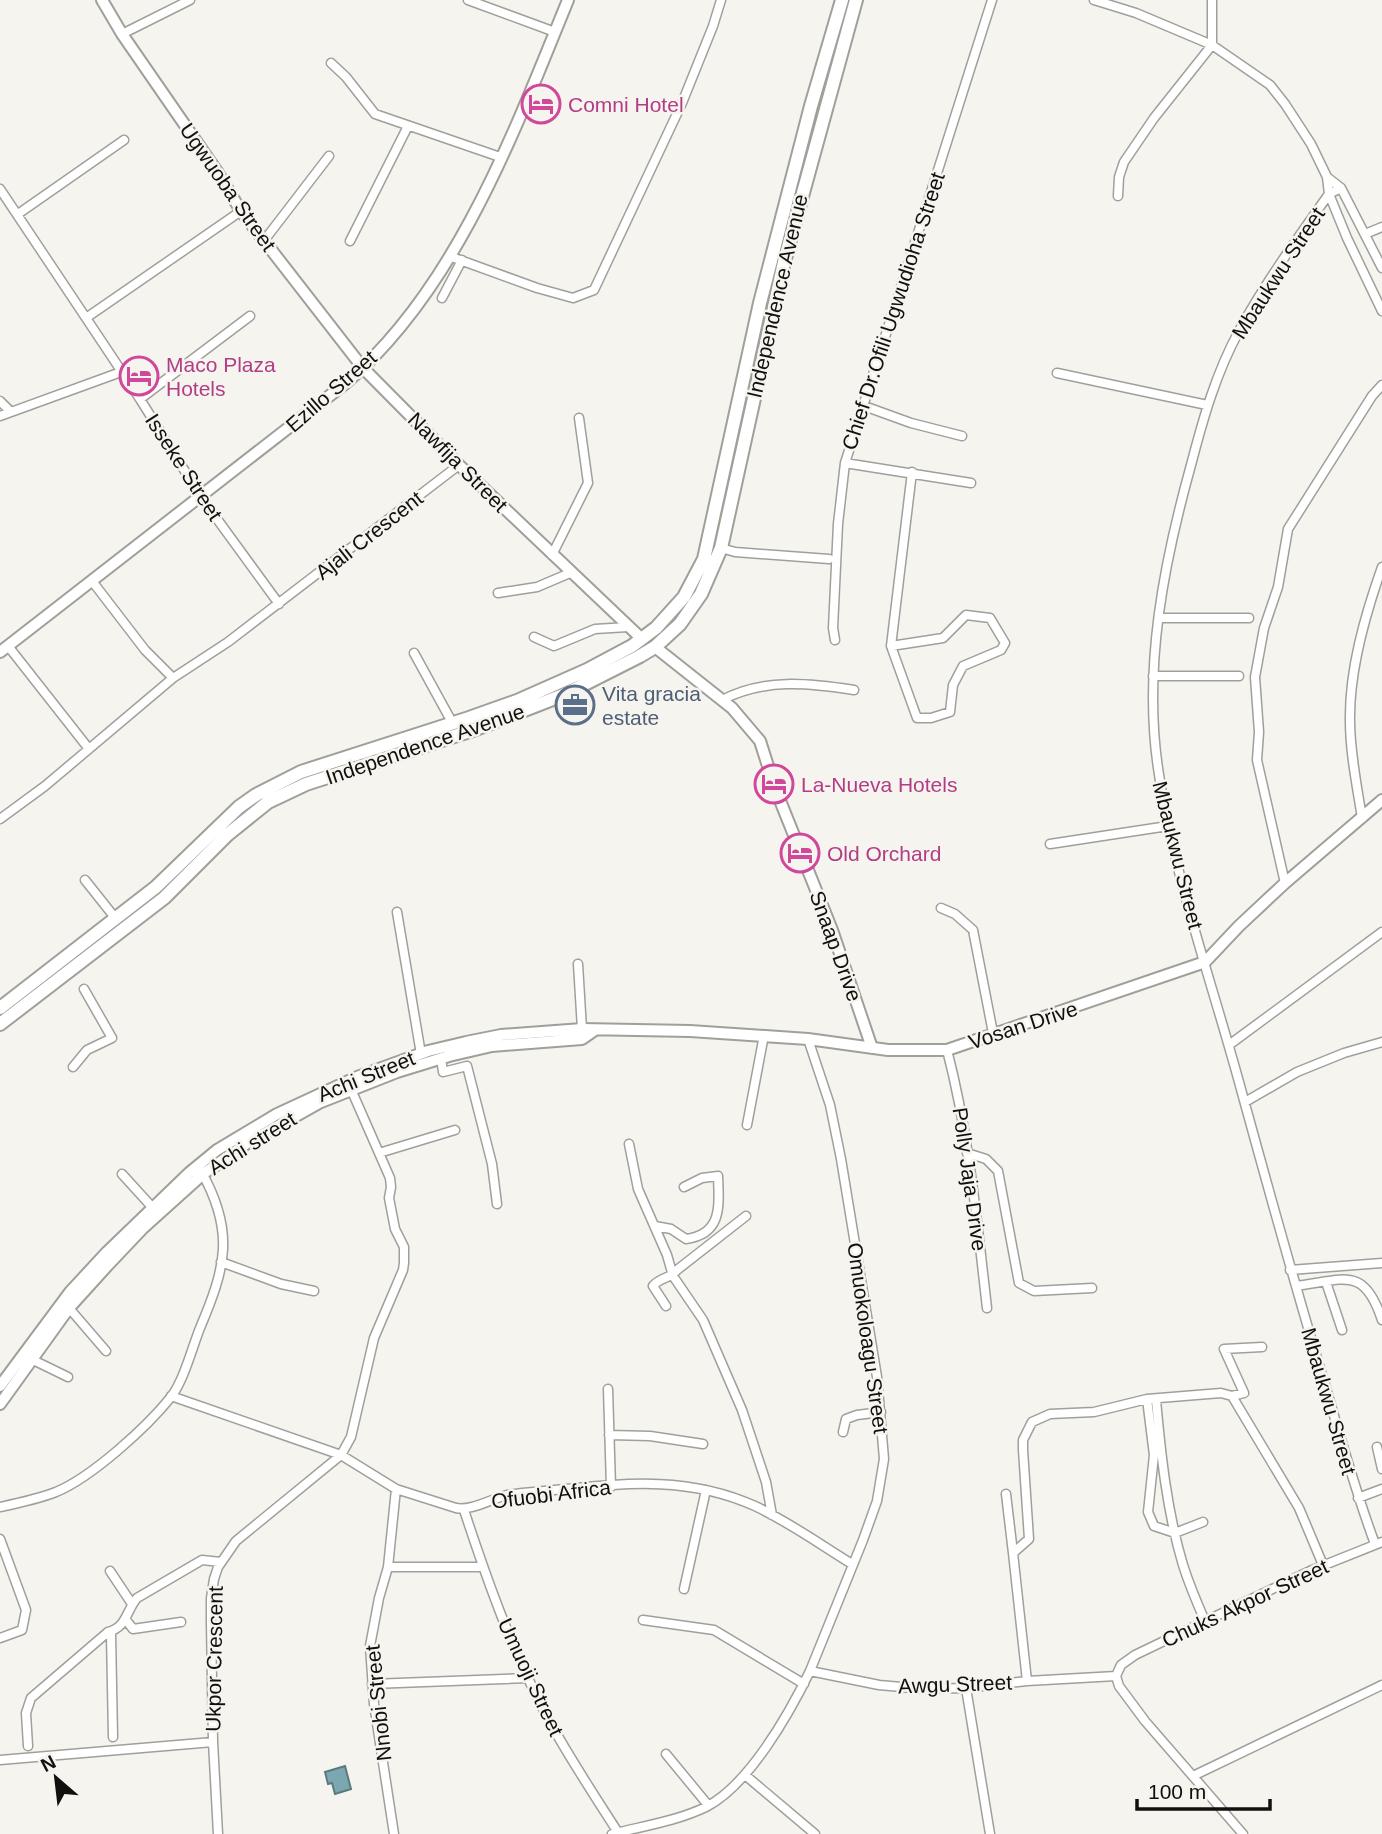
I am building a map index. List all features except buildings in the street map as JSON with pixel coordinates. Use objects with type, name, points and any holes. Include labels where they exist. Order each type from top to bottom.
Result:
[{"type":"main road","name":"Independence Avenue","points":[[0,1008],[32,993],[160,892],[223,830],[256,810],[279,789],[453,723],[471,724],[587,670],[642,639],[676,608],[691,587],[704,559],[764,291],[811,106],[842,0]]},
{"type":"main road","name":"Independence Avenue","points":[[321,772],[563,695],[655,647],[680,624],[697,601],[709,580],[721,548],[784,262],[856,0]]},
{"type":"main road","name":"Independence Avenue","points":[[0,1024],[116,919],[160,892]]},
{"type":"street","name":"Ugwuoba Street","points":[[102,0],[241,211],[363,368]]},
{"type":"street","points":[[122,34],[190,0]]},
{"type":"street","points":[[468,0],[555,32]]},
{"type":"street","name":"Ezillo Street","points":[[4,649],[363,368],[416,305],[449,256],[480,201],[568,0]]},
{"type":"street","points":[[449,256],[573,298],[594,290],[682,103],[721,0]]},
{"type":"street","name":"Chief Dr.Ofili Ugwudioha Street","points":[[835,640],[833,628],[838,524],[845,463],[992,0]]},
{"type":"street","points":[[1094,0],[1136,13],[1212,45],[1270,85],[1311,144],[1326,177],[1329,194],[1356,261],[1382,311]]},
{"type":"street","points":[[1118,196],[1119,177],[1124,162],[1154,118],[1212,45],[1212,0]]},
{"type":"street","points":[[331,63],[375,114],[500,157]]},
{"type":"street","points":[[350,241],[408,126]]},
{"type":"street","points":[[18,214],[124,140]]},
{"type":"street","points":[[263,242],[329,156]]},
{"type":"street","points":[[1326,177],[1341,188],[1382,268]]},
{"type":"street","name":"Mbaukwu Street","points":[[1341,188],[1329,194],[1270,276],[1238,332],[1207,405],[1182,497],[1163,586],[1153,676],[1156,758],[1168,826],[1290,1270],[1357,1498],[1378,1543]]},
{"type":"street","name":"Isseke Street","points":[[0,189],[140,399],[201,497],[279,604]]},
{"type":"street","points":[[86,318],[241,211]]},
{"type":"street","points":[[1366,234],[1382,227]]},
{"type":"street","points":[[442,298],[462,261]]},
{"type":"street","points":[[140,399],[250,316]]},
{"type":"street","name":"Nawfija Street","points":[[363,368],[570,573],[642,639]]},
{"type":"street","points":[[0,416],[121,372]]},
{"type":"street","points":[[1057,373],[1207,405]]},
{"type":"street","points":[[1285,883],[1257,761],[1259,732],[1255,677],[1264,628],[1278,587],[1288,529],[1372,396],[1382,385]]},
{"type":"street","points":[[0,401],[11,412]]},
{"type":"street","points":[[864,406],[911,423],[962,436]]},
{"type":"street","points":[[552,555],[588,483],[579,418]]},
{"type":"street","points":[[845,463],[971,482]]},
{"type":"street","name":"Ajali Crescent","points":[[0,819],[44,786],[173,678],[228,642],[459,465]]},
{"type":"street","points":[[891,646],[943,638],[966,615],[990,618],[1005,643],[1001,650],[963,666],[954,685],[950,712],[931,718],[917,718],[891,646],[912,472]]},
{"type":"street","points":[[721,548],[735,552],[829,559]]},
{"type":"street","points":[[1362,818],[1351,737],[1350,706],[1354,669],[1382,567]]},
{"type":"street","points":[[498,593],[537,587],[570,573]]},
{"type":"street","points":[[92,581],[145,650],[173,678]]},
{"type":"street","points":[[1160,618],[1249,618]]},
{"type":"street","points":[[534,637],[554,646],[596,629],[628,627]]},
{"type":"street","points":[[642,639],[655,647]]},
{"type":"street","name":"Snaap Drive","points":[[655,647],[722,700],[760,741],[775,788],[832,930],[872,1048]]},
{"type":"street","points":[[4,649],[89,749]]},
{"type":"street","points":[[414,653],[453,723]]},
{"type":"street","points":[[1153,676],[1239,676]]},
{"type":"street","points":[[722,700],[744,689],[791,683],[854,690]]},
{"type":"street","name":"Vosan Drive","points":[[595,1030],[764,1035],[872,1048],[947,1050],[1205,962],[1285,883],[1382,800]]},
{"type":"street","points":[[1050,844],[1168,826]]},
{"type":"street","points":[[85,880],[116,919]]},
{"type":"street","points":[[941,908],[955,914],[973,930],[993,1033]]},
{"type":"street","points":[[397,912],[421,1054]]},
{"type":"street","points":[[1229,1045],[1382,932]]},
{"type":"street","points":[[578,964],[582,1029]]},
{"type":"street","points":[[73,1066],[87,1050],[112,1038],[84,989]]},
{"type":"street","name":"Achi Street","points":[[0,1386],[70,1292],[152,1207],[200,1170],[227,1144],[277,1114],[350,1086],[421,1054],[490,1037],[595,1030]]},
{"type":"street","name":"Achi street","points":[[350,1086],[441,1058],[492,1046],[582,1039],[595,1030]]},
{"type":"street","points":[[747,1125],[764,1035]]},
{"type":"street","name":"Omuokoloagu Street","points":[[808,1039],[830,1105],[841,1159],[877,1377],[884,1459],[877,1502],[810,1671]]},
{"type":"street","points":[[1245,1102],[1305,1068],[1382,1042]]},
{"type":"street","name":"Polly Jaja Drive","points":[[947,1050],[955,1080],[967,1153],[987,1308]]},
{"type":"street","points":[[441,1058],[443,1072],[467,1066],[492,1164],[497,1205]]},
{"type":"street","points":[[341,1455],[351,1437],[374,1338],[404,1263],[404,1247],[395,1229],[389,1198],[390,1178],[350,1086]]},
{"type":"street","points":[[379,1153],[455,1130]]},
{"type":"street","points":[[629,1144],[638,1189],[673,1276],[703,1320],[742,1410],[766,1482],[772,1515]]},
{"type":"street","points":[[967,1153],[986,1159],[998,1171],[1019,1283],[1034,1291],[1092,1288]]},
{"type":"street","points":[[0,1507],[44,1496],[75,1482],[128,1441],[172,1396],[209,1306],[221,1262],[224,1228],[215,1198],[200,1170]]},
{"type":"street","name":"Achi street","points":[[0,1404],[69,1308],[200,1170]]},
{"type":"street","points":[[122,1174],[152,1207]]},
{"type":"street","points":[[655,1226],[671,1229],[687,1239],[698,1237],[712,1228],[719,1206],[718,1176],[702,1178],[684,1187]]},
{"type":"street","points":[[666,1306],[653,1286],[657,1280],[673,1276],[746,1216]]},
{"type":"street","points":[[221,1262],[281,1284],[314,1291]]},
{"type":"street","points":[[1290,1270],[1382,1263]]},
{"type":"street","points":[[1296,1286],[1350,1280],[1360,1282],[1370,1290],[1382,1320]]},
{"type":"street","points":[[1326,1282],[1342,1330]]},
{"type":"street","points":[[69,1308],[106,1351]]},
{"type":"street","points":[[1013,1553],[1029,1539],[1023,1440],[1032,1422],[1050,1414],[1094,1412],[1151,1399],[1210,1394],[1232,1396],[1244,1393],[1224,1349],[1262,1347]]},
{"type":"street","points":[[31,1359],[68,1377]]},
{"type":"street","points":[[608,1388],[611,1487]]},
{"type":"street","name":"Ofuobi Africa","points":[[172,1396],[341,1455],[396,1489],[464,1510],[507,1495],[656,1483],[731,1496],[772,1515],[852,1564]]},
{"type":"street","points":[[1232,1396],[1299,1508],[1323,1565]]},
{"type":"street","points":[[1151,1399],[1154,1455],[1148,1512],[1154,1527],[1175,1533],[1203,1522]]},
{"type":"street","points":[[1151,1399],[1183,1567],[1205,1621]]},
{"type":"street","points":[[844,1432],[846,1419],[881,1412]]},
{"type":"street","points":[[608,1435],[650,1436],[703,1444]]},
{"type":"street","points":[[1377,1447],[1382,1469]]},
{"type":"street","name":"Ukpor Crescent","points":[[218,1834],[213,1742],[211,1598],[214,1579],[221,1562],[236,1541],[341,1455]]},
{"type":"street","name":"Nnobi Street","points":[[394,1834],[372,1684],[370,1646],[388,1567],[396,1489]]},
{"type":"street","points":[[1357,1498],[1382,1489]]},
{"type":"street","points":[[684,1589],[706,1490]]},
{"type":"street","points":[[1006,1494],[1027,1681]]},
{"type":"street","name":"Umuoji Street","points":[[464,1510],[482,1567],[528,1678],[552,1725],[617,1833]]},
{"type":"street","points":[[0,1538],[26,1610],[22,1630],[0,1638]]},
{"type":"street","name":"Chuks Akpor Street","points":[[1116,1676],[1121,1665],[1135,1655],[1323,1565],[1378,1543]]},
{"type":"street","points":[[28,1746],[26,1713],[31,1698],[108,1632],[117,1629],[126,1620],[137,1598],[202,1560],[221,1562]]},
{"type":"street","points":[[388,1567],[482,1567]]},
{"type":"street","points":[[110,1571],[132,1604]]},
{"type":"street","points":[[126,1620],[133,1629],[181,1622]]},
{"type":"street","points":[[643,1620],[714,1630],[804,1684]]},
{"type":"street","points":[[108,1632],[111,1634],[113,1737]]},
{"type":"street","points":[[617,1833],[691,1813],[734,1787],[771,1738],[810,1671]]},
{"type":"street","name":"Awgu Street","points":[[810,1671],[834,1678],[902,1687],[966,1688],[1027,1681],[1116,1676]]},
{"type":"street","points":[[1116,1676],[1119,1686],[1145,1721],[1243,1834]]},
{"type":"street","points":[[372,1684],[528,1678]]},
{"type":"street","points":[[1193,1776],[1382,1685]]},
{"type":"street","points":[[966,1688],[990,1834]]},
{"type":"street","points":[[0,1760],[213,1742]]},
{"type":"street","points":[[666,1754],[708,1805]]},
{"type":"street","points":[[745,1775],[815,1834]]},
{"type":"water","points":[[345,1766],[351,1789],[335,1794],[332,1783],[328,1784],[325,1772]]},
{"type":"place","name":"Comni Hotel","points":[[541,104]]},
{"type":"place","name":"Maco Plaza Hotels","points":[[139,376]]},
{"type":"place","name":"Vita gracia estate","points":[[575,705]]},
{"type":"place","name":"La-Nueva Hotels","points":[[774,784]]},
{"type":"place","name":"Old Orchard","points":[[800,853]]}]
